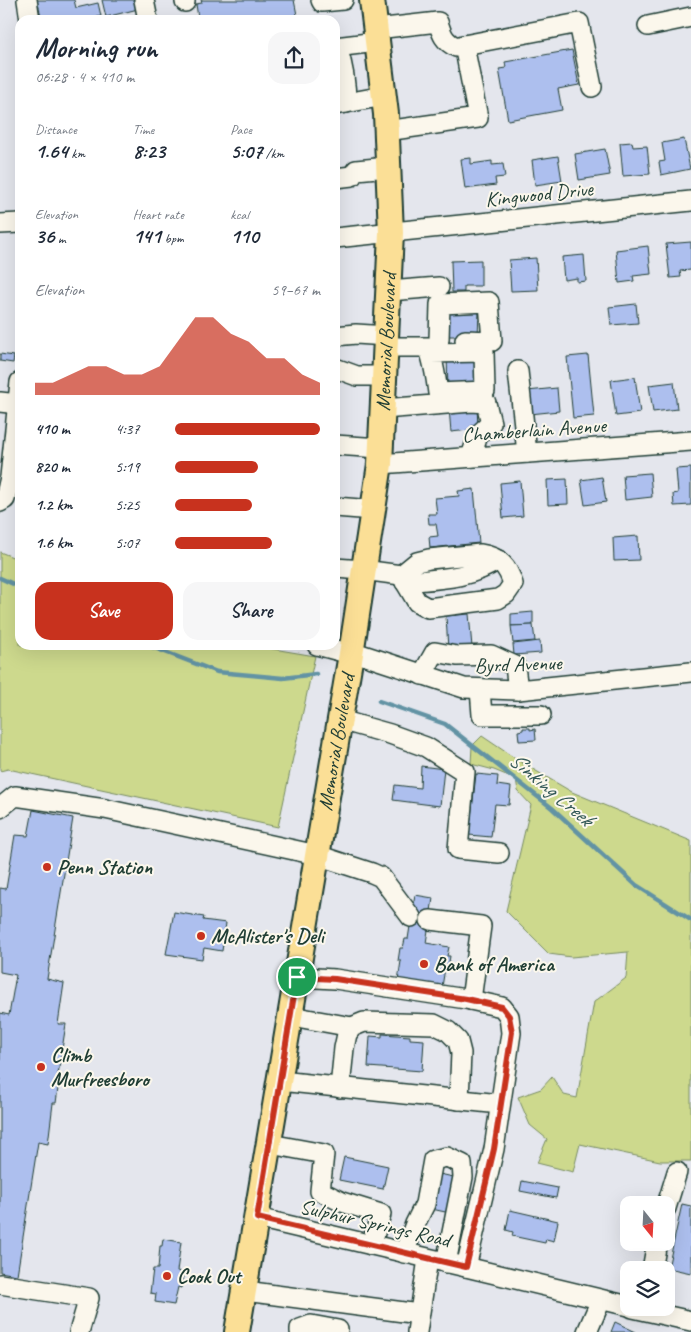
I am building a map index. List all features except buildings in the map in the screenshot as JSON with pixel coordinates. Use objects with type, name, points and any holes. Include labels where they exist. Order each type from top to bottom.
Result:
[{"type":"main road","name":"Memorial Boulevard","points":[[238,1332],[340,720],[380,456],[391,233],[384,96],[372,0]]},
{"type":"street","points":[[27,0],[29,15]]},
{"type":"street","points":[[144,0],[147,15]]},
{"type":"street","points":[[321,1],[343,0]]},
{"type":"street","points":[[648,26],[691,17]]},
{"type":"street","points":[[340,46],[377,35],[438,22],[441,33],[447,43],[456,48],[579,23],[592,87]]},
{"type":"street","points":[[386,131],[478,118],[464,45]]},
{"type":"street","points":[[340,57],[346,89],[340,104]]},
{"type":"street","points":[[340,104],[384,96]]},
{"type":"street","points":[[348,175],[388,167]]},
{"type":"street","name":"Kingwood Drive","points":[[340,238],[691,201]]},
{"type":"street","points":[[0,224],[15,223]]},
{"type":"street","points":[[389,291],[439,286]]},
{"type":"street","points":[[340,336],[356,334],[387,342],[433,347]]},
{"type":"street","points":[[340,370],[357,376],[385,376]]},
{"type":"street","points":[[518,371],[527,453]]},
{"type":"street","points":[[0,502],[6,499],[10,477],[9,403],[15,392]]},
{"type":"street","points":[[383,409],[472,402],[486,403],[492,423],[478,435],[471,457]]},
{"type":"street","name":"Chamberlain Avenue","points":[[340,445],[380,456],[471,457],[691,441]]},
{"type":"street","points":[[340,507],[372,510]]},
{"type":"street","points":[[340,568],[364,570],[403,579],[417,602],[428,608],[498,599],[506,594],[513,584],[509,570],[498,560],[480,554],[416,562],[403,579]]},
{"type":"street","name":"Byrd Avenue","points":[[340,650],[464,688],[518,690],[691,672]]},
{"type":"street","points":[[422,674],[435,652],[457,656],[491,655],[515,666],[518,690]]},
{"type":"street","points":[[480,689],[482,715],[541,715]]},
{"type":"street","points":[[340,720],[390,734],[426,747],[465,772],[458,849],[499,853]]},
{"type":"street","points":[[0,808],[15,796],[96,807],[317,855],[381,877],[411,917]]},
{"type":"street","points":[[430,920],[481,926],[471,1000]]},
{"type":"street","points":[[297,977],[335,979],[471,1000],[502,1007],[509,1016],[512,1032],[494,1149],[466,1267]]},
{"type":"street","points":[[291,1016],[352,1026],[364,1022],[434,1024],[448,1031],[458,1041],[462,1053],[459,1100]]},
{"type":"street","points":[[340,1088],[344,1048],[347,1034],[352,1026]]},
{"type":"street","points":[[280,1081],[500,1104]]},
{"type":"street","points":[[270,1144],[324,1154],[320,1191],[342,1202],[381,1214],[371,1245]]},
{"type":"street","points":[[245,1291],[342,1304],[418,1323],[463,1177],[462,1164],[447,1157],[433,1160],[425,1204],[404,1253]]},
{"type":"street","points":[[670,1196],[677,1172]]},
{"type":"street","name":"Sulphur Springs Road","points":[[257,1218],[620,1304]]},
{"type":"street","points":[[0,1284],[89,1298],[79,1332]]},
{"type":"street","points":[[587,1332],[601,1300]]},
{"type":"street","points":[[300,1332],[300,1329],[311,1326],[338,1331],[342,1304]]},
{"type":"street","name":"Sulphur Springs Road","points":[[671,1316],[691,1321]]},
{"type":"green space","points":[[0,552],[15,558],[15,650],[280,650],[315,656],[278,827],[8,769],[0,771]]},
{"type":"green space","points":[[482,736],[519,761],[572,792],[691,841],[691,1161],[660,1161],[580,1144],[573,1172],[537,1163],[547,1139],[530,1125],[518,1097],[541,1089],[552,1077],[564,1095],[577,1098],[594,1002],[626,978],[628,952],[571,957],[549,954],[506,911],[531,805],[518,791],[516,779],[494,770],[471,764],[472,746]]},
{"type":"waterway","points":[[0,578],[15,585]]},
{"type":"waterway","points":[[160,650],[217,672],[283,678],[316,674]]},
{"type":"waterway","name":"Sinking Creek","points":[[379,701],[445,724],[552,808],[636,885],[691,920]]},
{"type":"place","name":"Penn Station","points":[[47,867]]},
{"type":"place","name":"McAlister's Deli","points":[[201,936]]},
{"type":"place","name":"Bank of America","points":[[424,964]]},
{"type":"place","name":"Climb Murfreesboro","points":[[41,1067]]},
{"type":"place","name":"Cook Out","points":[[167,1276]]},
{"type":"route","points":[[297,977],[335,979],[466,999],[502,1007],[509,1016],[512,1032],[494,1149],[466,1267],[257,1218],[297,977]]}]
